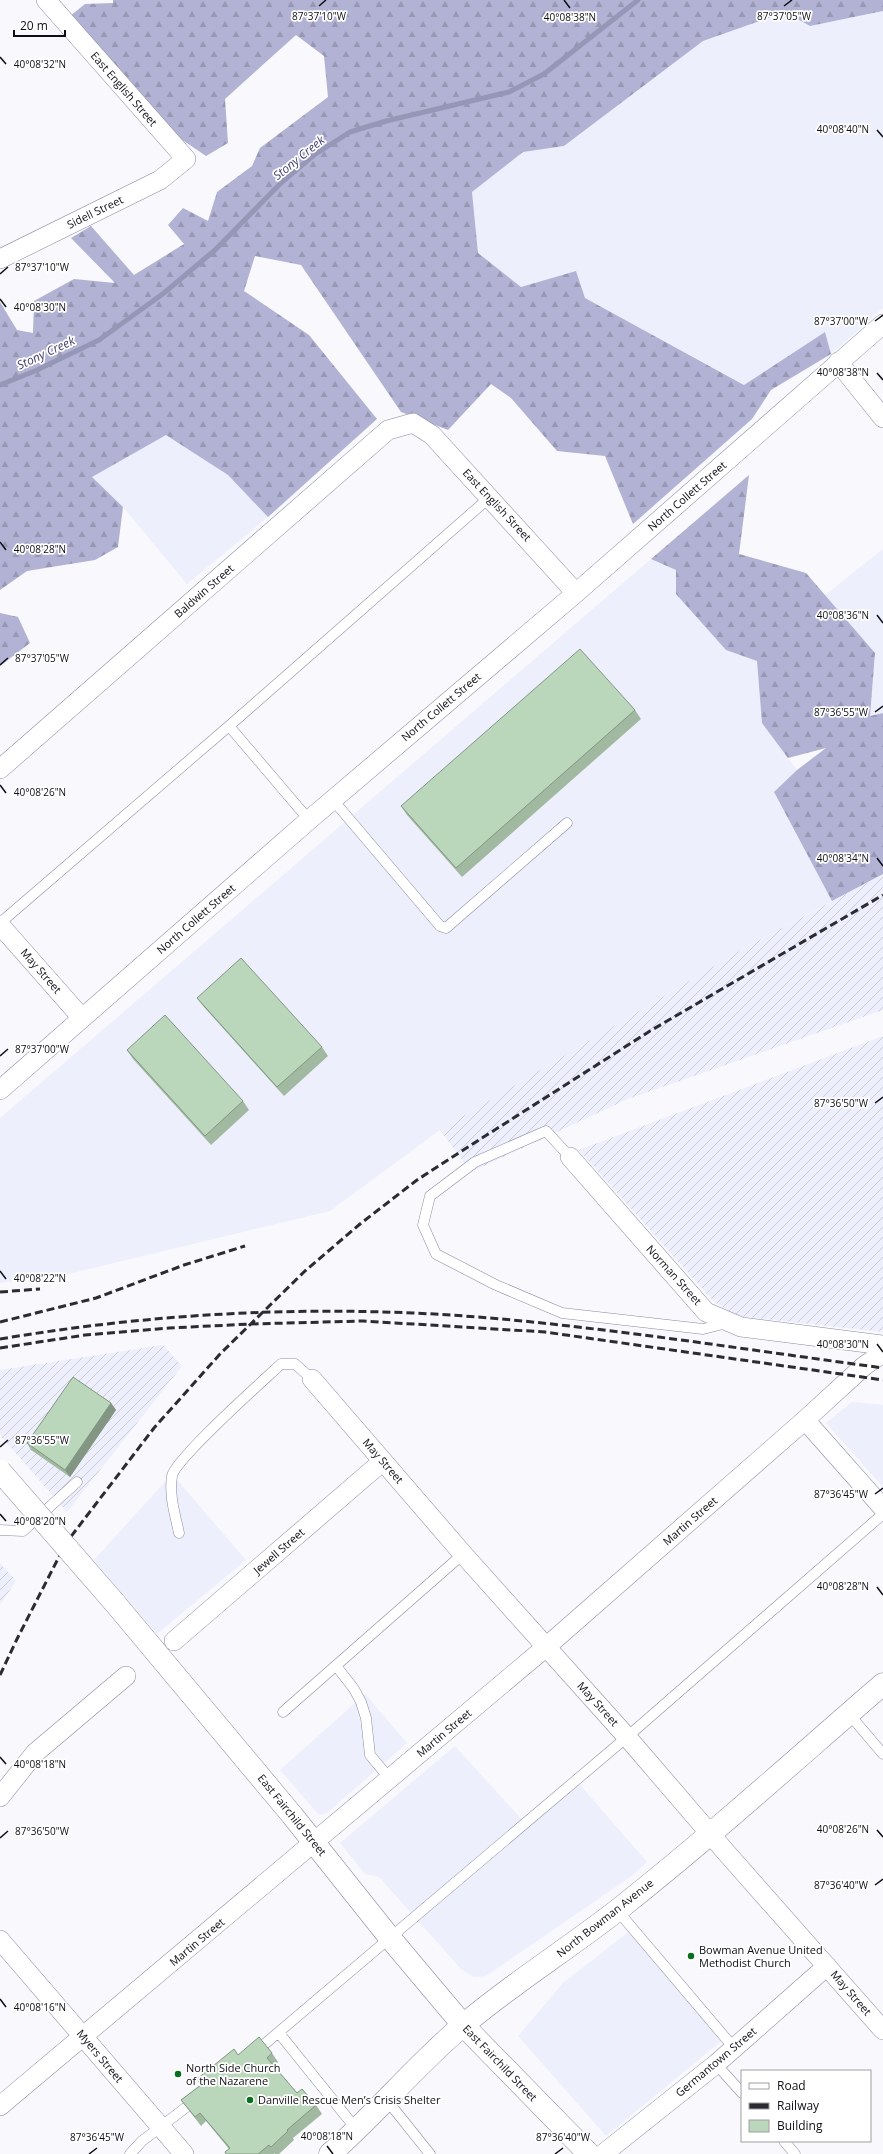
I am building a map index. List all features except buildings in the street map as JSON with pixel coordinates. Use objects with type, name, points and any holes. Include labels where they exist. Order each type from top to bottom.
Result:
[{"type":"street","name":"East English Street","points":[[46,0],[186,159]]},
{"type":"street","name":"Sidell Street","points":[[0,259],[160,180],[186,159]]},
{"type":"street","name":"North Collett Street","points":[[0,1090],[309,820],[576,593],[883,324]]},
{"type":"street","points":[[838,362],[883,418]]},
{"type":"street","name":"East English Street","points":[[413,423],[432,435],[576,593]]},
{"type":"street","name":"Baldwin Street","points":[[0,769],[388,430],[413,423]]},
{"type":"street","name":"May Street","points":[[0,924],[82,1018]]},
{"type":"street","name":"Norman Street","points":[[570,1157],[706,1312],[742,1327],[883,1346]]},
{"type":"street","name":"Martin Street","points":[[0,2106],[315,1843],[546,1646],[805,1420],[864,1366],[883,1353]]},
{"type":"street","name":"May Street","points":[[312,1379],[463,1554],[627,1737],[711,1835],[883,2030]]},
{"type":"street","points":[[805,1420],[883,1508]]},
{"type":"street","name":"Jewell Street","points":[[174,1641],[383,1461]]},
{"type":"street","name":"East Fairchild Street","points":[[0,1471],[114,1602],[315,1843],[390,1938],[463,2025],[589,2154]]},
{"type":"street","points":[[0,1797],[35,1752],[126,1676]]},
{"type":"street","name":"North Bowman Avenue","points":[[330,2154],[357,2130],[423,2060],[463,2025],[617,1910],[711,1835],[883,1684]]},
{"type":"street","name":"Myers Street","points":[[0,1940],[184,2154]]},
{"type":"street","name":"Germantown Street","points":[[603,2154],[716,2064],[827,1966]]},
{"type":"lane","points":[[0,924],[490,497]]},
{"type":"lane","points":[[229,726],[309,820]]},
{"type":"lane","points":[[333,800],[440,926],[446,928],[567,823]]},
{"type":"lane","points":[[570,1157],[546,1131],[475,1162],[430,1196],[423,1225],[436,1254],[496,1285],[562,1313],[703,1329],[731,1322]]},
{"type":"lane","points":[[179,1533],[171,1498],[172,1474],[187,1453],[281,1364],[295,1364],[312,1379]]},
{"type":"lane","points":[[0,1530],[23,1531],[77,1482]]},
{"type":"lane","points":[[249,2058],[627,1737],[883,1514]]},
{"type":"lane","points":[[283,1712],[337,1667],[463,1554]]},
{"type":"lane","points":[[337,1667],[354,1689],[361,1702],[366,1718],[370,1755],[390,1779]]},
{"type":"lane","points":[[849,1714],[883,1754]]},
{"type":"lane","points":[[617,1910],[632,1930],[734,2048]]},
{"type":"lane","points":[[279,2033],[357,2130]]},
{"type":"lane","points":[[716,2064],[741,2093]]},
{"type":"lane","points":[[130,2154],[142,2141],[161,2128],[206,2092]]},
{"type":"lane","points":[[386,2098],[430,2154]]},
{"type":"lane","points":[[785,2142],[795,2154]]},
{"type":"shaded area","points":[[883,11],[883,308],[831,354],[825,332],[745,385],[585,298],[576,271],[521,287],[478,253],[472,192],[523,152],[564,146],[703,41],[785,12],[810,26]]},
{"type":"shaded area","points":[[166,434],[228,475],[268,517],[187,584],[123,507],[92,477]]},
{"type":"shaded area","points":[[883,549],[883,713],[870,716],[875,653],[825,595]]},
{"type":"shaded area","points":[[651,559],[676,570],[726,650],[757,661],[762,723],[797,770],[774,793],[832,901],[741,950],[440,1130],[330,1211],[64,1275],[0,1283],[0,1118]]},
{"type":"shaded area","points":[[883,874],[883,1010],[628,1099],[471,1172],[440,1130],[741,950]]},
{"type":"shaded area","points":[[883,1036],[883,1332],[737,1316],[714,1302],[579,1150]]},
{"type":"shaded area","points":[[163,1345],[182,1366],[67,1512],[0,1435],[0,1370]]},
{"type":"shaded area","points":[[852,1402],[883,1405],[883,1487],[826,1423]]},
{"type":"shaded area","points":[[172,1474],[246,1560],[157,1634],[94,1560]]},
{"type":"shaded area","points":[[0,1563],[16,1581],[0,1605]]},
{"type":"shaded area","points":[[365,1694],[407,1743],[327,1813],[319,1815],[280,1770]]},
{"type":"shaded area","points":[[455,1746],[525,1823],[576,1780],[647,1862],[633,1875],[486,1976],[474,1977],[461,1969],[379,1877],[365,1874],[340,1843]]},
{"type":"shaded area","points":[[632,1929],[725,2038],[606,2136],[518,2036],[563,1983]]},
{"type":"green space","points":[[113,0],[883,0],[883,11],[810,26],[785,12],[703,41],[564,146],[523,152],[472,192],[478,253],[521,287],[576,271],[585,298],[744,385],[825,332],[831,354],[771,390],[752,419],[633,524],[605,456],[557,451],[511,398],[491,384],[448,430],[401,412],[301,265],[255,256],[244,291],[309,335],[377,419],[268,517],[228,475],[166,435],[92,477],[123,507],[118,547],[95,560],[27,571],[0,590],[0,302],[17,330],[33,333],[34,301],[74,279],[115,283],[71,238],[91,226],[134,275],[184,244],[168,225],[183,208],[208,221],[217,192],[252,166],[260,148],[328,97],[324,56],[296,35],[225,99],[228,143],[206,156],[178,137],[70,16],[85,4],[113,3]]},
{"type":"green space","points":[[749,475],[739,554],[806,573],[875,653],[870,716],[883,713],[883,874],[832,901],[774,792],[797,770],[826,748],[788,758],[762,723],[757,661],[726,650],[676,594],[676,570],[651,559]]},
{"type":"green space","points":[[0,613],[18,617],[30,643],[0,666]]},
{"type":"waterway","name":"Stony Creek","points":[[0,385],[35,371],[99,340],[164,293],[215,250],[281,183],[314,155],[350,132],[386,121],[509,92],[544,74],[638,0]]},
{"type":"railway","points":[[0,1675],[66,1543],[154,1428],[220,1354],[305,1271],[360,1224],[417,1180],[650,1031],[883,895]]},
{"type":"railway","points":[[0,1322],[96,1298],[184,1265],[245,1246]]},
{"type":"railway","points":[[0,1292],[40,1289]]},
{"type":"railway","points":[[0,1339],[103,1324],[154,1319],[257,1313],[361,1311],[517,1320],[689,1341],[883,1368]]},
{"type":"railway","points":[[0,1348],[85,1335],[169,1328],[363,1321],[545,1332],[883,1380]]},
{"type":"place","name":"Bowman Avenue United Methodist Church","points":[[691,1956]]},
{"type":"place","name":"North Side Church of the Nazarene","points":[[178,2074]]},
{"type":"place","name":"Danville Rescue Men’s Crisis Shelter","points":[[250,2100]]}]
